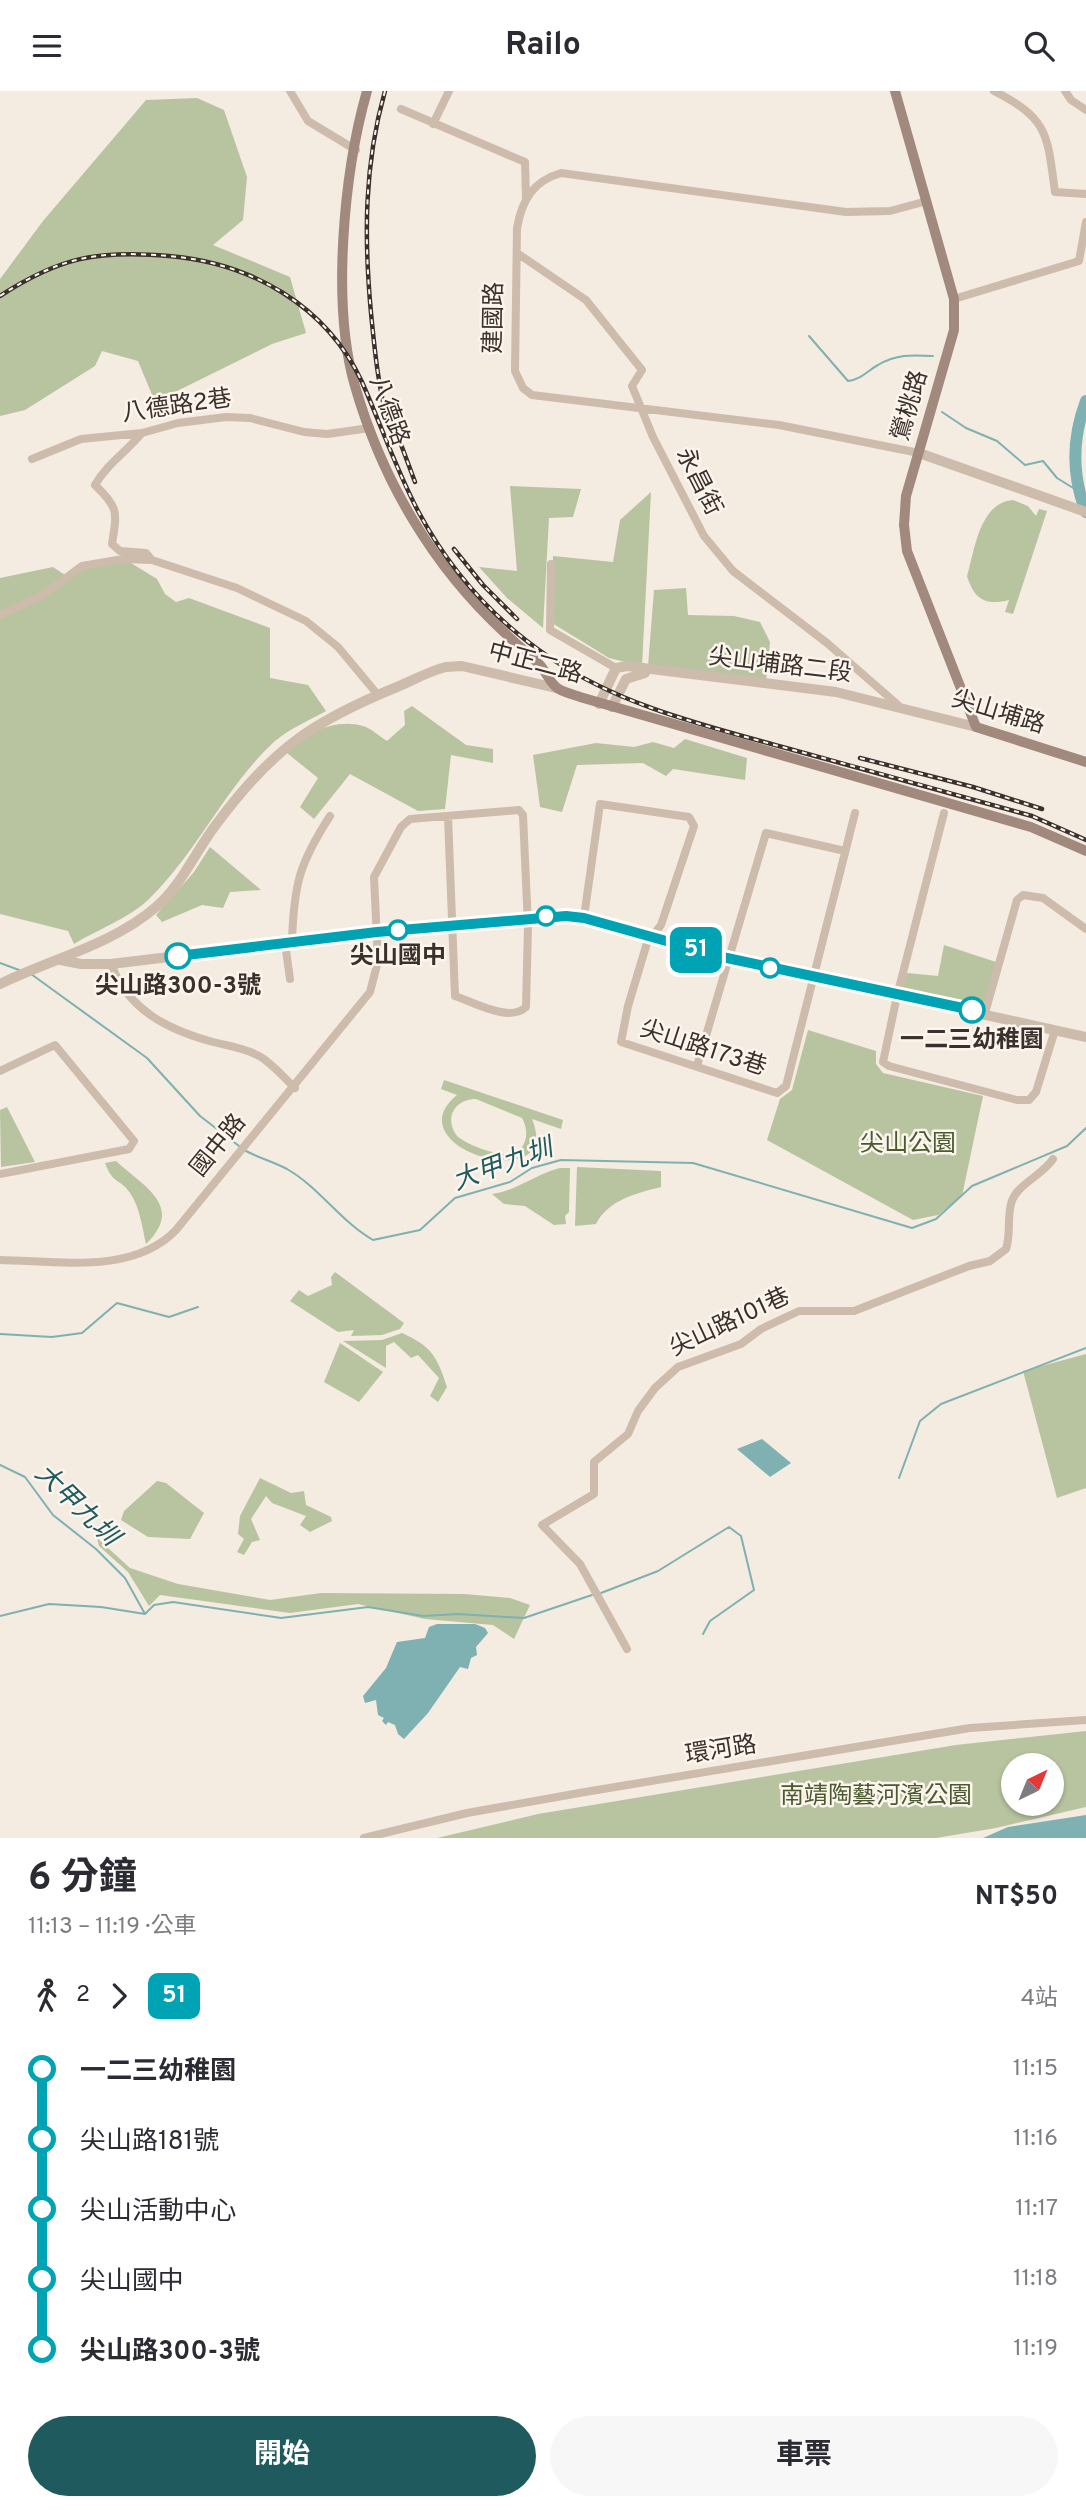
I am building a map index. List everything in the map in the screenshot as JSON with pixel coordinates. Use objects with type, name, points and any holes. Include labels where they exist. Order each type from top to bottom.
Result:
[{"type":"main road","name":"八德路","points":[[367,91],[346,202],[345,326],[354,384],[395,487],[442,565],[496,625],[541,666],[556,688]]},
{"type":"main road","name":"鶯桃路","points":[[895,91],[954,299],[954,330],[906,496],[907,551],[976,727]]},
{"type":"main road","name":"中正二路","points":[[556,688],[599,704],[798,757],[1031,827],[1086,851]]},
{"type":"main road","name":"尖山埔路","points":[[976,727],[1086,762]]},
{"type":"street","points":[[290,91],[308,121],[356,150]]},
{"type":"street","points":[[401,109],[433,124],[449,91]]},
{"type":"street","points":[[994,91],[1024,107],[1038,121],[1048,143],[1055,191],[1086,194]]},
{"type":"street","points":[[1065,91],[1085,109]]},
{"type":"street","name":"建國路","points":[[433,124],[525,162],[526,199],[518,221],[516,371],[523,388],[532,395],[779,425],[919,453],[1086,512]]},
{"type":"street","points":[[526,199],[545,177],[561,173],[846,212],[890,211],[927,201]]},
{"type":"street","points":[[954,299],[1079,261],[1086,222]]},
{"type":"street","name":"永昌街","points":[[517,253],[586,300],[642,370],[632,386],[640,407],[704,535],[733,571],[827,643],[898,705]]},
{"type":"street","name":"八德路2巷","points":[[32,459],[81,439],[142,433],[178,423],[226,417],[250,418],[304,432],[327,434],[370,428]]},
{"type":"street","points":[[142,433],[129,450],[105,467],[95,485],[114,503],[112,544],[120,551],[146,553],[152,560]]},
{"type":"street","points":[[0,615],[43,595],[66,575],[82,566],[122,559],[152,560],[237,588],[306,621],[338,647],[378,695]]},
{"type":"street","points":[[551,564],[550,630],[616,668],[627,666],[656,672]]},
{"type":"street","name":"中正二路","points":[[61,960],[153,910],[163,901],[230,807],[282,748],[328,717],[432,671],[462,666],[556,688]]},
{"type":"street","points":[[599,704],[616,668]]},
{"type":"street","points":[[612,707],[626,679],[635,674],[656,672]]},
{"type":"street","name":"尖山埔路二段","points":[[656,672],[836,692],[898,705]]},
{"type":"street","name":"尖山埔路","points":[[898,705],[976,727]]},
{"type":"street","points":[[584,918],[600,804],[690,817],[694,826],[680,876],[661,925],[652,938]]},
{"type":"street","name":"國中路","points":[[0,1260],[78,1261],[139,1256],[163,1244],[295,1088],[370,992],[378,961],[374,877],[401,827],[411,819],[519,810],[525,820],[527,917]]},
{"type":"street","points":[[813,978],[855,813]]},
{"type":"street","points":[[944,813],[897,996],[883,1062],[889,1066],[1017,1100],[1030,1100],[1036,1093],[1055,1030]]},
{"type":"street","points":[[290,979],[289,942],[294,892],[300,870],[330,815]]},
{"type":"street","points":[[448,816],[455,996],[516,1013],[526,1006],[527,917]]},
{"type":"street","points":[[697,1066],[766,833],[845,851]]},
{"type":"street","points":[[985,1013],[1017,900],[1030,895],[1043,898],[1086,929]]},
{"type":"street","points":[[0,984],[61,960],[81,964],[111,964],[451,924],[527,917],[584,918],[727,958],[1086,1037]]},
{"type":"street","name":"尖山路173巷","points":[[652,938],[647,943],[628,1006],[621,1042],[777,1093],[786,1086],[813,978]]},
{"type":"street","points":[[111,964],[117,981],[130,997],[158,1022],[260,1056],[295,1088]]},
{"type":"street","points":[[0,1072],[55,1045],[134,1141],[129,1149],[0,1174]]},
{"type":"street","name":"尖山路101巷","points":[[627,1649],[598,1594],[573,1556],[542,1525],[594,1494],[594,1462],[628,1434],[638,1411],[668,1374],[741,1344],[761,1329],[799,1311],[854,1311],[969,1266],[990,1261],[1006,1249],[1011,1202],[1019,1189],[1046,1170],[1054,1159]]},
{"type":"street","name":"環河路","points":[[364,1838],[467,1813],[970,1728],[1086,1720]]},
{"type":"green space","points":[[197,98],[224,110],[247,177],[243,220],[213,245],[290,277],[306,333],[272,344],[155,402],[138,361],[102,351],[95,366],[25,410],[0,416],[0,279],[43,221],[146,100]]},
{"type":"green space","points":[[510,486],[581,489],[573,517],[549,518],[543,628],[507,598],[479,567],[517,571]]},
{"type":"green space","points":[[651,492],[642,666],[609,658],[552,623],[553,556],[613,562],[620,520]]},
{"type":"green space","points":[[1013,500],[1028,506],[1036,516],[1039,509],[1047,511],[1013,614],[1005,612],[1009,600],[993,602],[977,595],[967,576],[980,529],[986,519],[993,509]]},
{"type":"green space","points":[[126,560],[157,579],[165,594],[176,602],[189,598],[270,628],[270,678],[308,685],[326,711],[275,741],[257,759],[181,862],[148,900],[122,918],[74,944],[68,931],[0,914],[0,578],[53,567],[68,577],[93,564]]},
{"type":"green space","points":[[686,588],[688,615],[734,616],[760,622],[770,642],[766,680],[648,666],[654,590]]},
{"type":"green space","points":[[412,706],[466,745],[493,749],[493,763],[451,755],[445,809],[418,811],[350,774],[314,819],[300,807],[318,778],[287,753],[294,746],[321,729],[342,724],[366,727],[387,741],[405,725],[404,711]]},
{"type":"green space","points":[[685,739],[747,758],[745,780],[673,769],[666,776],[643,763],[577,765],[562,812],[540,807],[533,755],[596,743],[634,747],[653,742],[674,748]]},
{"type":"green space","points":[[210,847],[261,890],[230,892],[223,908],[202,905],[162,922],[156,915],[194,872]]},
{"type":"green space","points":[[944,945],[996,962],[984,1010],[901,993],[907,973],[938,976]]},
{"type":"green space","name":"尖山公園","points":[[808,1030],[876,1051],[876,1064],[883,1073],[983,1096],[962,1196],[938,1215],[913,1220],[767,1140],[780,1099],[792,1090]]},
{"type":"green space","points":[[444,1080],[563,1120],[561,1129],[532,1119],[536,1143],[525,1156],[505,1160],[482,1157],[460,1147],[446,1133],[443,1115],[457,1095],[441,1089]],"holes":[[[476,1099],[522,1118],[526,1130],[525,1142],[511,1154],[492,1152],[467,1142],[457,1136],[451,1123],[453,1111],[457,1106]]]},
{"type":"green space","points":[[7,1107],[35,1162],[1,1167],[0,1110]]},
{"type":"green space","points":[[116,1161],[148,1189],[161,1208],[162,1219],[157,1231],[146,1244],[136,1204],[126,1188],[111,1175],[105,1163]]},
{"type":"green space","points":[[577,1167],[661,1171],[661,1187],[616,1203],[596,1224],[575,1226]]},
{"type":"green space","points":[[560,1168],[570,1168],[569,1212],[565,1216],[566,1224],[554,1225],[525,1206],[504,1204],[492,1194],[509,1190]]},
{"type":"green space","points":[[335,1272],[404,1323],[400,1329],[382,1335],[351,1336],[354,1330],[338,1332],[290,1301],[299,1290],[308,1296],[332,1285],[331,1277]]},
{"type":"green space","points":[[402,1333],[432,1353],[440,1367],[447,1387],[438,1402],[430,1396],[439,1378],[418,1355],[411,1358],[394,1342],[386,1346],[386,1368],[343,1341],[382,1340]]},
{"type":"green space","points":[[340,1343],[383,1372],[359,1402],[324,1382]]},
{"type":"green space","points":[[1086,1354],[1086,1488],[1057,1498],[1023,1371]]},
{"type":"green space","points":[[260,1478],[291,1493],[304,1491],[306,1505],[331,1517],[332,1521],[310,1532],[300,1525],[306,1516],[272,1503],[266,1496],[251,1519],[260,1540],[252,1542],[244,1555],[237,1552],[244,1539],[238,1534],[240,1516]]},
{"type":"green space","points":[[157,1481],[166,1483],[204,1513],[190,1539],[148,1537],[121,1520],[124,1511]]},
{"type":"green space","points":[[97,1538],[130,1568],[178,1584],[270,1600],[321,1593],[464,1594],[510,1598],[530,1605],[514,1639],[493,1625],[425,1619],[358,1604],[290,1613],[160,1595],[149,1606],[128,1572],[99,1546]]},
{"type":"green space","name":"南靖陶藝河濱公園","points":[[1086,1731],[1086,1807],[1064,1812],[1064,1753],[1001,1753],[1001,1817],[1043,1817],[936,1838],[437,1838],[538,1814],[956,1745]]},
{"type":"water","points":[[762,1439],[791,1463],[770,1477],[737,1449]]},
{"type":"water","points":[[437,1624],[475,1624],[485,1628],[488,1633],[476,1647],[477,1655],[471,1658],[468,1669],[460,1667],[428,1713],[404,1739],[398,1734],[395,1725],[388,1722],[386,1725],[382,1721],[384,1718],[378,1715],[376,1700],[365,1703],[363,1696],[386,1668],[397,1642],[425,1638],[429,1627]]},
{"type":"water","points":[[1086,1815],[1086,1838],[983,1838],[1008,1827]]},
{"type":"waterway","points":[[809,336],[848,381],[898,357],[933,356]]},
{"type":"waterway","points":[[1086,401],[1076,443],[1078,485],[1086,512]]},
{"type":"waterway","points":[[942,412],[966,428],[997,441],[1025,465],[1043,461],[1057,478],[1078,491]]},
{"type":"waterway","name":"大甲九圳","points":[[0,963],[19,970]]},
{"type":"waterway","name":"大甲九圳","points":[[31,974],[147,1058],[200,1116],[239,1146]]},
{"type":"waterway","name":"大甲九圳","points":[[246,1151],[299,1177],[350,1224],[373,1240],[420,1230],[455,1198],[510,1182],[532,1168],[561,1160],[693,1163],[912,1228],[936,1219],[972,1186],[1067,1146],[1086,1128]]},
{"type":"waterway","points":[[0,1334],[52,1337],[82,1333],[117,1303],[169,1317],[198,1307]]},
{"type":"waterway","points":[[899,1478],[920,1421],[941,1404],[1086,1348]]},
{"type":"waterway","name":"大甲九圳","points":[[0,1465],[25,1477],[53,1515],[96,1549],[125,1578],[145,1614]]},
{"type":"waterway","name":"大甲九圳","points":[[601,1593],[658,1571],[729,1527],[741,1536],[754,1590],[710,1621],[703,1634]]},
{"type":"waterway","name":"大甲九圳","points":[[0,1616],[49,1604],[101,1607],[145,1614],[154,1605],[173,1602],[281,1618],[368,1607],[423,1616],[458,1614],[524,1618],[592,1595]]},
{"type":"railway","points":[[385,91],[369,174],[367,257],[376,359],[391,433]]},
{"type":"railway","points":[[0,296],[42,272],[61,265],[80,259],[121,254],[199,260],[257,279],[307,310],[347,355],[362,382],[410,495],[444,553],[492,610],[549,657],[605,689],[663,712],[1032,816],[1086,840]]},
{"type":"railway","points":[[393,423],[415,482]]},
{"type":"railway","points":[[454,549],[483,585],[517,619]]},
{"type":"railway","points":[[860,758],[973,787],[1042,809]]},
{"type":"bus line","name":"51","points":[[178,956],[377,932],[527,917],[566,916],[620,927],[727,958],[972,1010]]},
{"type":"place","name":"尖山國中","points":[[398,930]]},
{"type":"place","name":"尖山路300-3號","points":[[178,956]]},
{"type":"place","name":"一二三幼稚園","points":[[972,1010]]}]
